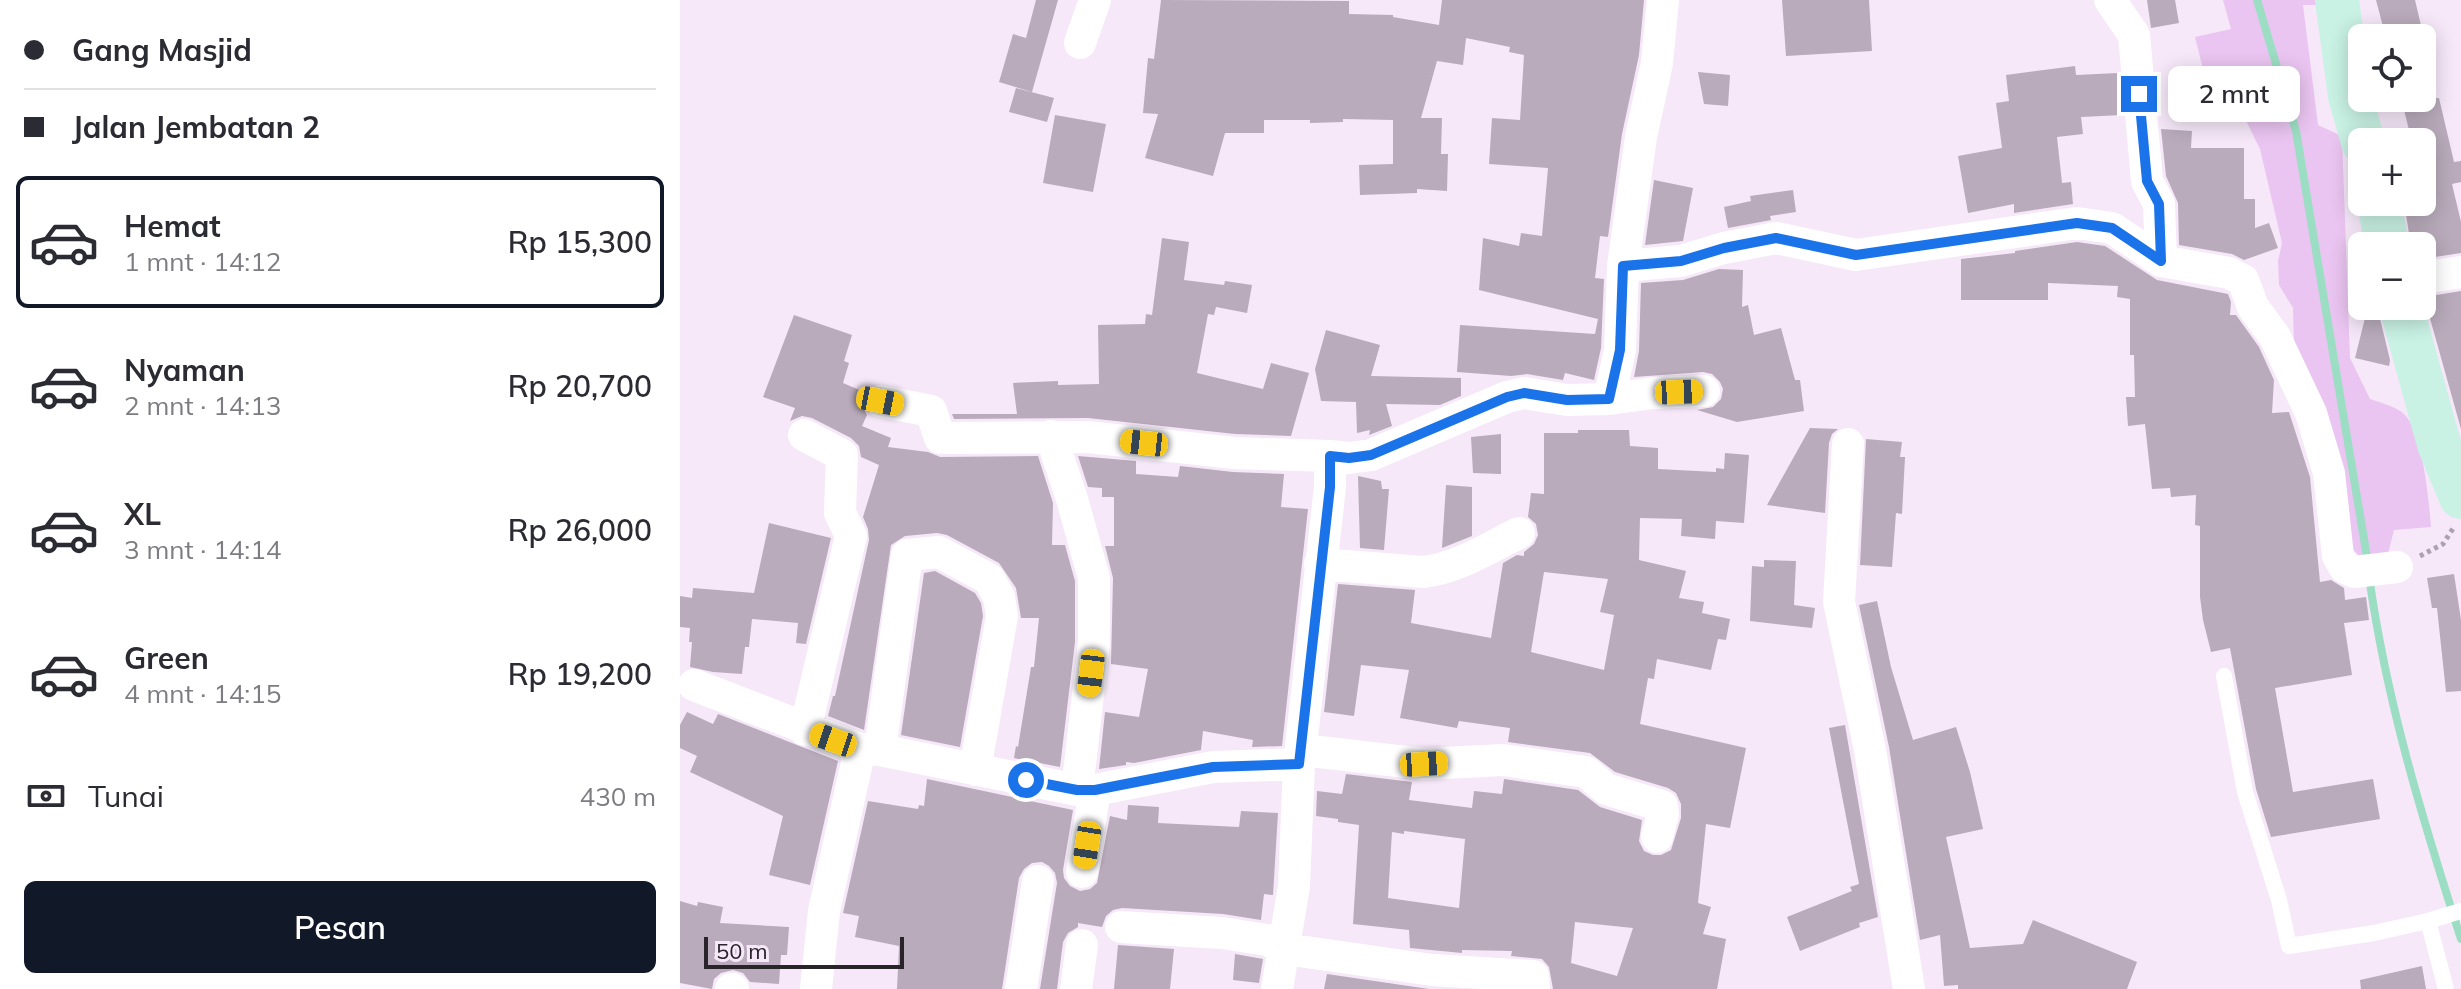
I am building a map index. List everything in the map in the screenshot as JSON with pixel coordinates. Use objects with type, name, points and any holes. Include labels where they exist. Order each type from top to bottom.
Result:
[{"type":"main road","points":[[2337,0],[2350,96],[2359,128]]},
{"type":"main road","points":[[2406,320],[2450,442],[2461,497]]},
{"type":"street","points":[[1080,43],[1095,0]]},
{"type":"street","points":[[1609,399],[1620,350],[1623,266],[1641,137],[1657,63],[1663,0]]},
{"type":"street","points":[[2110,0],[2134,35],[2147,181],[2159,204],[2161,261]]},
{"type":"street","points":[[1623,266],[1681,261],[1724,248],[1776,238],[1856,255],[2077,223],[2112,228],[2161,261],[2229,273],[2243,280],[2253,307],[2275,337],[2306,398],[2329,473],[2338,556],[2345,568],[2354,572],[2394,567]]},
{"type":"street","points":[[2436,276],[2461,272]]},
{"type":"street","points":[[880,401],[931,411],[940,438],[1088,437],[1234,453],[1349,458],[1371,455],[1507,397],[1524,393],[1567,400],[1704,391]]},
{"type":"street","points":[[804,435],[842,455],[840,513],[851,536],[805,730]]},
{"type":"street","points":[[1051,436],[1094,578],[1094,643],[1082,872]]},
{"type":"street","points":[[1848,444],[1839,602],[1870,750],[1909,989]]},
{"type":"street","points":[[1277,989],[1294,886],[1300,757],[1330,487],[1330,456]]},
{"type":"street","points":[[1320,564],[1423,572],[1452,566],[1519,533]]},
{"type":"street","points":[[816,989],[824,911],[870,750],[907,555],[939,552],[989,579],[999,597],[1002,616],[975,770]]},
{"type":"street","points":[[694,685],[805,730],[870,750],[1086,790],[1213,767],[1300,757],[1424,764],[1503,760],[1586,772],[1606,789],[1662,806],[1657,837]]},
{"type":"street","points":[[1021,989],[1038,881]]},
{"type":"street","points":[[1121,927],[1222,933],[1267,940],[1285,949],[1432,970],[1533,976],[1534,989]]},
{"type":"street","points":[[1076,989],[1082,945]]},
{"type":"lane","points":[[2224,676],[2245,792],[2279,900],[2289,946],[2374,933],[2461,911]]},
{"type":"lane","points":[[2434,919],[2446,989]]},
{"type":"path","points":[[2394,567],[2443,544],[2461,517]]},
{"type":"shaded area","points":[[2223,0],[2323,0],[2325,5],[2303,5],[2318,125],[2342,136],[2350,358],[2370,399],[2398,410],[2411,424],[2421,452],[2429,501],[2431,527],[2394,530],[2388,554],[2362,559],[2341,537],[2294,345],[2293,308],[2279,285],[2278,261],[2282,243],[2260,149],[2233,94],[2203,69],[2195,37],[2231,29]]},
{"type":"building","points":[[1036,0],[1058,0],[1032,92],[999,82],[1013,34],[1026,38]]},
{"type":"building","points":[[1161,0],[1349,1],[1349,14],[1393,15],[1439,25],[1442,0],[1644,0],[1639,55],[1622,134],[1608,237],[1600,236],[1595,278],[1604,279],[1601,348],[1594,380],[1565,373],[1563,380],[1527,374],[1511,376],[1457,372],[1460,325],[1595,334],[1598,319],[1479,290],[1483,238],[1519,246],[1521,233],[1542,236],[1548,168],[1489,164],[1492,118],[1520,120],[1524,55],[1509,52],[1510,47],[1466,38],[1463,65],[1437,61],[1421,118],[1442,118],[1441,154],[1448,154],[1447,191],[1417,189],[1417,193],[1360,195],[1359,165],[1393,164],[1393,120],[1343,119],[1343,122],[1310,123],[1310,120],[1264,120],[1264,133],[1225,133],[1213,176],[1145,158],[1158,114],[1143,113],[1148,58],[1154,59]]},
{"type":"building","points":[[1782,0],[1869,0],[1872,51],[1786,56]]},
{"type":"building","points":[[2147,0],[2175,0],[2179,23],[2151,28]]},
{"type":"building","points":[[2376,0],[2415,0],[2421,24],[2382,24]]},
{"type":"building","points":[[2075,66],[2076,75],[2118,73],[2122,115],[2081,117],[2083,134],[2057,137],[2062,183],[2071,182],[2073,204],[2014,213],[2014,204],[1968,213],[1958,156],[2002,148],[1996,103],[2009,101],[2006,75]]},
{"type":"building","points":[[1698,72],[1730,75],[1728,106],[1704,104]]},
{"type":"building","points":[[1016,88],[1054,98],[1047,122],[1009,112]]},
{"type":"building","points":[[2436,98],[2439,98],[2454,162],[2461,161],[2461,182],[2452,184],[2461,222],[2461,253],[2436,257],[2436,232],[2409,232],[2406,216],[2436,216],[2436,128],[2408,128],[2404,112],[2436,112]]},
{"type":"building","points":[[1055,115],[1106,124],[1093,192],[1043,183]]},
{"type":"building","points":[[2161,129],[2192,131],[2191,148],[2244,148],[2244,199],[2255,199],[2255,228],[2269,223],[2278,248],[2244,260],[2232,254],[2179,245],[2178,203],[2166,176]]},
{"type":"building","points":[[1654,180],[1693,188],[1683,241],[1645,245]]},
{"type":"building","points":[[1793,190],[1796,212],[1728,228],[1724,207],[1751,201],[1750,196]]},
{"type":"building","points":[[1162,238],[1189,242],[1184,280],[1252,285],[1247,313],[1216,307],[1214,315],[1208,314],[1197,373],[1263,389],[1271,363],[1309,373],[1291,436],[1235,434],[1088,418],[954,419],[952,414],[1017,414],[1013,383],[1058,381],[1058,385],[1099,384],[1098,325],[1145,324],[1146,314],[1152,315]]},
{"type":"building","points":[[2077,242],[2105,246],[2157,280],[2228,294],[2230,315],[2236,315],[2259,347],[2274,380],[2272,413],[2289,412],[2310,477],[2320,582],[2331,580],[2344,588],[2345,600],[2366,597],[2369,620],[2344,623],[2352,675],[2275,688],[2293,792],[2373,779],[2380,819],[2271,837],[2256,789],[2230,648],[2211,652],[2203,620],[2200,526],[2195,525],[2196,495],[2171,497],[2170,488],[2152,489],[2145,424],[2128,426],[2126,397],[2135,397],[2134,355],[2130,355],[2130,299],[2117,297],[2118,286],[2048,283],[2048,300],[1961,300],[1961,259]]},
{"type":"building","points":[[1719,269],[1743,270],[1742,307],[1748,305],[1754,335],[1781,328],[1795,380],[1800,380],[1804,411],[1737,422],[1697,410],[1713,407],[1721,399],[1723,389],[1712,374],[1634,377],[1639,351],[1641,283],[1683,280]]},
{"type":"building","points":[[2461,291],[2461,429],[2430,320],[2436,320],[2436,295]]},
{"type":"building","points":[[794,315],[852,335],[844,361],[849,363],[843,383],[864,392],[862,406],[867,415],[862,426],[891,438],[888,447],[928,452],[940,457],[1038,456],[1053,503],[1052,545],[1065,545],[1075,581],[1075,642],[1060,767],[1014,758],[1031,667],[1034,667],[1039,618],[1021,618],[1016,588],[999,563],[947,535],[905,536],[891,545],[864,730],[828,716],[869,540],[863,517],[879,465],[861,457],[859,446],[851,438],[812,418],[802,416],[790,421],[795,408],[763,397]]},
{"type":"building","points":[[2364,320],[2380,320],[2389,366],[2355,358]]},
{"type":"building","points":[[1326,330],[1380,345],[1371,376],[1461,378],[1461,396],[1440,405],[1386,404],[1392,426],[1369,435],[1370,430],[1357,433],[1356,402],[1321,401],[1315,369]]},
{"type":"building","points":[[1810,428],[1838,429],[1829,443],[1825,513],[1767,505]]},
{"type":"building","points":[[1578,430],[1629,430],[1630,446],[1658,448],[1658,469],[1716,472],[1716,468],[1724,469],[1725,453],[1749,455],[1744,523],[1716,521],[1715,539],[1681,536],[1682,519],[1640,518],[1639,560],[1686,571],[1679,598],[1704,602],[1702,613],[1730,619],[1726,640],[1718,639],[1711,670],[1657,659],[1654,679],[1648,678],[1640,724],[1746,748],[1730,828],[1706,824],[1698,903],[1711,907],[1703,934],[1726,939],[1717,989],[1553,989],[1549,967],[1542,959],[1511,956],[1512,951],[1462,950],[1462,953],[1410,948],[1409,930],[1353,924],[1359,825],[1316,816],[1317,791],[1342,794],[1346,774],[1412,782],[1409,800],[1472,808],[1474,791],[1502,794],[1504,779],[1578,790],[1600,807],[1642,820],[1639,841],[1644,851],[1661,855],[1671,850],[1681,818],[1681,804],[1676,793],[1615,772],[1590,753],[1508,742],[1510,728],[1459,721],[1457,728],[1400,718],[1409,670],[1361,665],[1354,716],[1324,712],[1338,584],[1415,590],[1411,623],[1491,638],[1503,563],[1517,555],[1524,556],[1538,535],[1536,524],[1528,517],[1531,493],[1544,494],[1544,433],[1578,433]],"holes":[[[1544,572],[1608,579],[1600,612],[1614,615],[1604,670],[1531,652]],[[1404,831],[1465,839],[1459,908],[1388,898],[1392,832],[1404,834]],[[1575,922],[1633,928],[1617,976],[1571,963]]]},
{"type":"building","points":[[1501,434],[1501,474],[1473,473],[1471,437]]},
{"type":"building","points":[[1866,439],[1902,442],[1900,457],[1905,457],[1902,514],[1896,513],[1892,567],[1860,565]]},
{"type":"building","points":[[1078,456],[1136,461],[1136,474],[1178,477],[1180,466],[1284,474],[1281,507],[1308,509],[1282,746],[1252,747],[1253,740],[1203,731],[1201,750],[1099,769],[1105,712],[1139,717],[1148,669],[1111,664],[1113,578],[1105,546],[1114,546],[1114,497],[1102,497],[1102,488],[1088,487]]},
{"type":"building","points":[[1358,476],[1381,481],[1382,489],[1389,489],[1384,550],[1360,548]]},
{"type":"building","points":[[1446,485],[1472,487],[1472,536],[1442,548]]},
{"type":"building","points":[[769,523],[831,538],[806,644],[796,643],[798,623],[752,619],[742,674],[690,667],[692,642],[689,642],[690,628],[680,627],[680,596],[692,598],[693,588],[754,593]]},
{"type":"building","points":[[1764,560],[1796,561],[1794,605],[1815,608],[1812,628],[1750,621],[1752,566],[1764,567]]},
{"type":"building","points":[[935,571],[975,593],[983,616],[960,747],[901,735],[924,573]]},
{"type":"building","points":[[2454,574],[2461,620],[2461,691],[2446,692],[2437,608],[2432,608],[2427,578]]},
{"type":"building","points":[[1877,601],[1891,667],[1913,740],[1956,727],[1970,772],[1983,829],[1946,837],[1970,948],[2023,944],[2033,920],[2137,962],[2127,989],[1958,989],[1958,985],[1944,986],[1940,935],[1920,940],[1889,747],[1859,605]]},
{"type":"building","points":[[687,712],[713,724],[718,714],[838,761],[810,885],[769,875],[783,816],[690,772],[697,756],[680,748],[680,725]]},
{"type":"building","points":[[1845,725],[1878,917],[1800,951],[1787,917],[1852,891],[1850,887],[1859,884],[1829,728]]},
{"type":"building","points":[[927,779],[1073,810],[1063,870],[1070,886],[1080,891],[1090,889],[1097,883],[1110,816],[1127,820],[1128,805],[1159,807],[1158,823],[1239,827],[1241,811],[1278,813],[1273,895],[1264,894],[1261,920],[1223,914],[1122,908],[1106,916],[1102,927],[1078,923],[1078,927],[1068,933],[1063,942],[1057,989],[1040,989],[1057,883],[1055,873],[1049,866],[1042,862],[1032,863],[1019,878],[1002,989],[897,989],[899,946],[855,937],[859,916],[843,913],[868,801],[918,809],[919,805],[924,806]]},
{"type":"building","points":[[680,901],[697,906],[698,902],[723,907],[720,923],[789,927],[787,955],[781,955],[779,984],[750,982],[743,973],[733,970],[721,973],[714,979],[712,989],[680,983]]},
{"type":"building","points":[[1118,945],[1174,949],[1170,989],[1114,989]]},
{"type":"building","points":[[1235,954],[1263,959],[1259,983],[1233,980]]},
{"type":"building","points":[[2422,966],[2426,989],[2361,989],[2360,980]]},
{"type":"building","points":[[1327,974],[1429,989],[1324,989]]},
{"type":"waterway","points":[[2257,0],[2296,131],[2368,563]]},
{"type":"waterway","points":[[2369,576],[2396,714],[2461,939]]},
{"type":"route","points":[[1026,780],[1077,790],[1095,790],[1213,767],[1299,764],[1330,487],[1330,456],[1349,458],[1371,455],[1507,397],[1524,393],[1567,400],[1609,399],[1620,350],[1623,266],[1681,261],[1724,248],[1776,238],[1856,255],[2077,223],[2112,228],[2161,261],[2159,204],[2147,181],[2139,94]]}]
